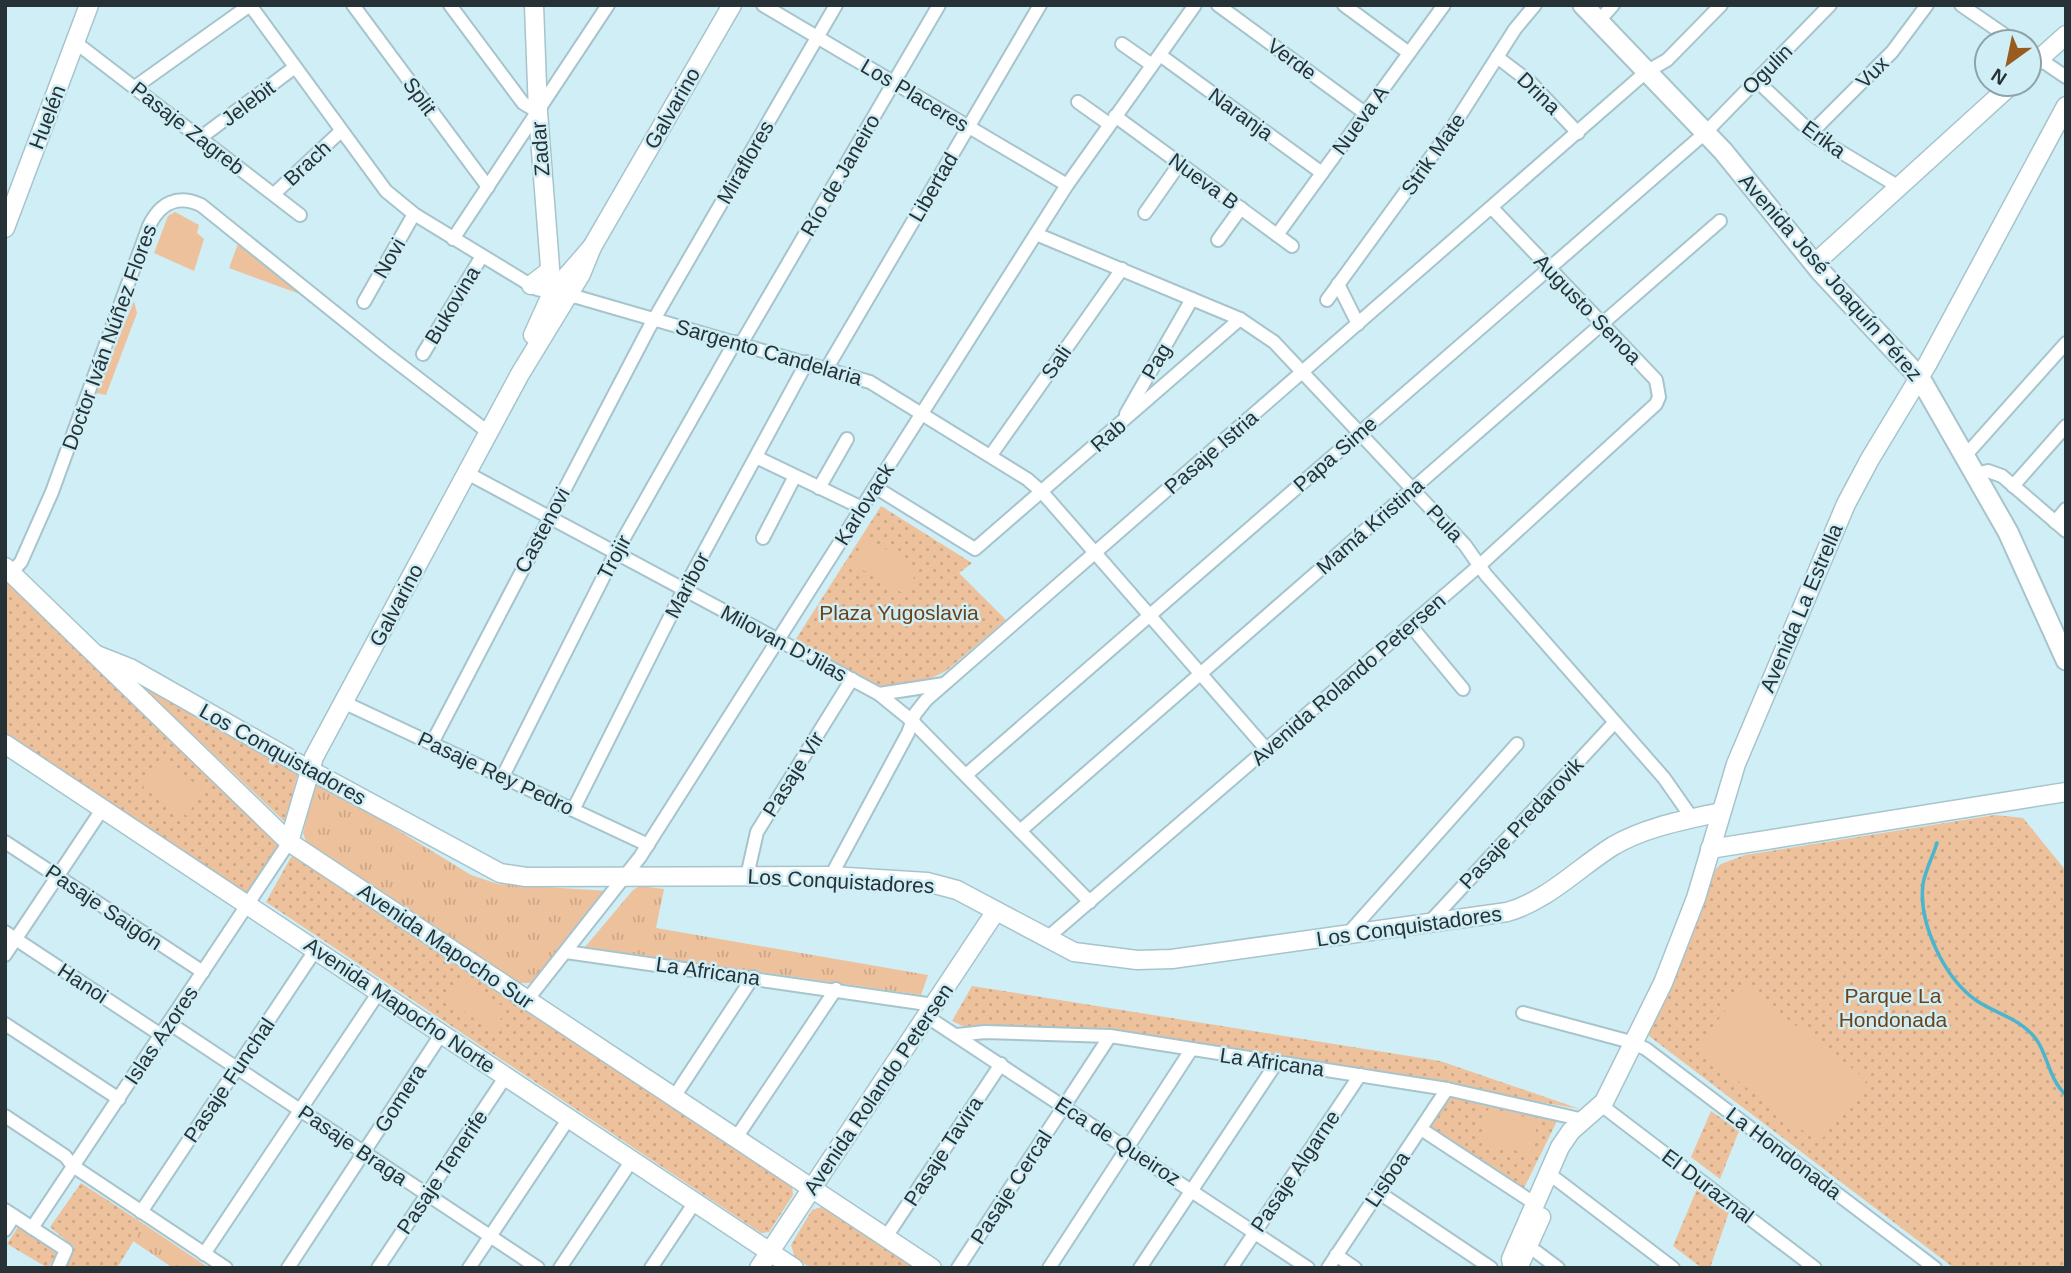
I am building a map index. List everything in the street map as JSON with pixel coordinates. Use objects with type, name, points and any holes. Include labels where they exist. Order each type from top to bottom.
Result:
[{"type":"main road","name":"Huelén","points":[[5,228],[89,5]]},
{"type":"main road","name":"Zadar","points":[[534,5],[548,265],[560,294]]},
{"type":"main road","name":"Galvarino","points":[[289,842],[307,769],[520,374],[528,346],[576,265],[592,247],[732,5]]},
{"type":"main road","name":"Avenida José Joaquín Pérez","points":[[1583,5],[1756,189],[1814,264],[1920,378],[2017,550],[2066,660]]},
{"type":"main road","points":[[2043,52],[2066,35]]},
{"type":"main road","points":[[1814,264],[1997,98]]},
{"type":"main road","name":"Avenida La Estrella","points":[[1513,1268],[1511,1259],[1560,1147],[1572,1131],[1601,1105],[1668,969],[1696,898],[1740,754],[1846,504],[1920,378],[2066,106]]},
{"type":"main road","name":"Galvarino","points":[[560,294],[588,261],[592,247]]},
{"type":"main road","points":[[531,285],[548,265],[576,265]]},
{"type":"main road","name":"Avenida Mapocho Sur","points":[[8,570],[289,842],[932,1268]]},
{"type":"main road","name":"Los Conquistadores","points":[[97,655],[130,668],[307,769],[500,873],[526,877],[831,876],[913,880],[944,886],[1074,952],[1100,957],[1147,960],[1346,935],[1516,909],[1538,899],[1616,845],[1656,828],[1721,812]]},
{"type":"main road","name":"Avenida Mapocho Norte","points":[[5,744],[794,1268]]},
{"type":"main road","points":[[1713,840],[1734,845],[2066,792]]},
{"type":"main road","name":"Avenida Rolando Petersen","points":[[759,1268],[996,911]]},
{"type":"main road","name":"Avenida La Estrella","points":[[1518,1268],[1530,1247],[1581,1123]]},
{"type":"street","points":[[135,88],[250,5]]},
{"type":"street","name":"Sargento Candelaria","points":[[250,5],[387,191],[414,214],[453,239],[531,285],[655,318],[878,385],[991,455],[1042,492],[1267,750]]},
{"type":"street","name":"Split","points":[[353,5],[488,187]]},
{"type":"street","points":[[450,5],[523,103],[538,112]]},
{"type":"street","points":[[453,239],[608,5]]},
{"type":"street","name":"Los Placeres","points":[[763,5],[1067,185]]},
{"type":"street","name":"Miraflores","points":[[655,318],[836,5]]},
{"type":"street","name":"Río de Janeiro","points":[[738,343],[939,5]]},
{"type":"street","name":"Libertad","points":[[827,368],[1040,5]]},
{"type":"street","name":"Verde","points":[[1218,5],[1365,113]]},
{"type":"street","points":[[1344,5],[1409,52]]},
{"type":"street","name":"Nueva A","points":[[1277,235],[1444,5]]},
{"type":"street","name":"Strik Mate","points":[[1327,300],[1452,128],[1522,19],[1535,5]]},
{"type":"street","points":[[1598,22],[1613,5]]},
{"type":"street","name":"Pasaje Istria","points":[[831,876],[919,708],[1646,72],[1667,60],[1721,5]]},
{"type":"street","name":"Ogulin","points":[[1705,133],[1830,5]]},
{"type":"street","name":"Vux","points":[[1811,133],[1892,52],[1927,5]]},
{"type":"street","points":[[1961,5],[1980,11],[1999,28]]},
{"type":"street","name":"Karlovack","points":[[527,1000],[648,845],[1035,234],[1194,6]]},
{"type":"street","name":"Pasaje Zagreb","points":[[75,43],[300,215]]},
{"type":"street","name":"Naranja","points":[[1122,44],[1156,60],[1322,173]]},
{"type":"street","name":"Drina","points":[[1497,57],[1531,83],[1578,133]]},
{"type":"street","points":[[2043,65],[2066,77]]},
{"type":"street","name":"Jelebit","points":[[200,138],[295,67]]},
{"type":"street","name":"Erika","points":[[1756,80],[1811,133],[1899,187]]},
{"type":"street","name":"Nueva B","points":[[1079,102],[1180,163],[1292,246]]},
{"type":"street","name":"Brach","points":[[274,194],[341,131]]},
{"type":"street","name":"Papa Sime","points":[[966,775],[1705,133]]},
{"type":"street","points":[[1145,213],[1180,163]]},
{"type":"street","name":"Doctor Iván Núñez Flores","points":[[8,570],[21,562],[52,492],[149,226],[157,210],[170,201],[186,200],[201,205],[385,354],[488,432]]},
{"type":"street","points":[[1218,240],[1241,208]]},
{"type":"street","name":"Augusto Senoa","points":[[1492,208],[1656,380],[1659,397],[1646,415]]},
{"type":"street","name":"Novi","points":[[364,302],[414,214]]},
{"type":"street","name":"Mamá Kristina","points":[[1020,831],[1720,221]]},
{"type":"street","name":"Pula","points":[[1035,234],[1240,318],[1274,342],[1413,489],[1480,565],[1664,778],[1692,818]]},
{"type":"street","name":"Bukovina","points":[[423,354],[482,256]]},
{"type":"street","name":"Sali","points":[[991,455],[1122,269]]},
{"type":"street","points":[[1338,285],[1359,324]]},
{"type":"street","name":"Pag","points":[[1120,424],[1192,299]]},
{"type":"street","name":"Castenovi","points":[[432,743],[548,516],[655,318]]},
{"type":"street","name":"Rab","points":[[875,487],[975,549],[1240,318]]},
{"type":"street","name":"Trojir","points":[[502,776],[616,552],[738,343]]},
{"type":"street","points":[[1965,456],[2066,343]]},
{"type":"street","name":"Maribor","points":[[573,810],[684,589],[807,362]]},
{"type":"street","name":"Avenida Rolando Petersen","points":[[1046,939],[1411,626],[1646,415]]},
{"type":"street","points":[[2013,485],[2066,426]]},
{"type":"street","points":[[819,488],[847,439]]},
{"type":"street","points":[[756,457],[862,508]]},
{"type":"street","points":[[1975,474],[1994,472],[2066,531]]},
{"type":"street","name":"Milovan D'Jilas","points":[[467,473],[879,694],[911,720],[1090,902]]},
{"type":"street","points":[[763,538],[795,476]]},
{"type":"street","points":[[2055,522],[2066,509]]},
{"type":"street","points":[[1411,626],[1463,689]]},
{"type":"street","name":"Pasaje Vir","points":[[747,876],[752,846],[761,825],[852,679]]},
{"type":"street","points":[[879,694],[944,684]]},
{"type":"street","name":"Pasaje Rey Pedro","points":[[343,702],[648,845]]},
{"type":"street","name":"Pasaje Predarovik","points":[[1428,923],[1614,723]]},
{"type":"street","points":[[1346,935],[1517,744]]},
{"type":"street","points":[[5,955],[11,936],[58,876],[103,808]]},
{"type":"street","name":"Pasaje Saigón","points":[[5,842],[203,972]]},
{"type":"street","name":"Islas Azores","points":[[32,1228],[289,842]]},
{"type":"street","name":"Hanoi","points":[[11,936],[161,1035]]},
{"type":"street","name":"Pasaje Funchal","points":[[141,1212],[316,949]]},
{"type":"street","name":"La Africana","points":[[566,952],[836,989],[930,1010]]},
{"type":"street","points":[[674,1097],[753,977]]},
{"type":"street","points":[[736,1138],[836,989]]},
{"type":"street","points":[[204,1254],[379,992]]},
{"type":"street","name":"Eca de Queiroz","points":[[930,1010],[957,1035],[1308,1268]]},
{"type":"street","name":"La Hondonada","points":[[1523,1013],[1631,1042],[1646,1049],[1935,1268]]},
{"type":"street","name":"Pasaje Braga","points":[[169,1023],[538,1268]]},
{"type":"street","points":[[5,1024],[118,1099]]},
{"type":"street","name":"La Africana","points":[[957,1035],[985,1032],[1111,1036],[1447,1089],[1581,1123]]},
{"type":"street","name":"Gomera","points":[[288,1268],[442,1034]]},
{"type":"street","name":"Pasaje Cercal","points":[[958,1268],[1111,1036]]},
{"type":"street","points":[[1049,1268],[1191,1050]]},
{"type":"street","points":[[1140,1268],[1277,1062]]},
{"type":"street","name":"Pasaje Tavira","points":[[886,1237],[1001,1064]]},
{"type":"street","name":"Pasaje Algarne","points":[[1231,1268],[1360,1075]]},
{"type":"street","name":"Pasaje Tenerife","points":[[378,1268],[506,1076]]},
{"type":"street","name":"Lisboa","points":[[1328,1268],[1447,1089]]},
{"type":"street","name":"El Duraznal","points":[[1601,1105],[1815,1268]]},
{"type":"street","points":[[5,1116],[65,1156],[73,1166],[226,1268]]},
{"type":"street","points":[[469,1268],[569,1118]]},
{"type":"street","points":[[1421,1129],[1534,1203]]},
{"type":"street","points":[[560,1268],[632,1160]]},
{"type":"street","points":[[1556,1179],[1673,1268]]},
{"type":"street","points":[[1378,1192],[1492,1268]]},
{"type":"street","points":[[651,1268],[695,1202]]},
{"type":"street","points":[[5,1230],[10,1213],[66,1250],[58,1268]]},
{"type":"street","points":[[1530,1247],[1558,1268]]},
{"type":"street","points":[[1336,1255],[1355,1268]]},
{"type":"green space","points":[[175,212],[199,225],[197,233],[204,239],[194,271],[154,253],[168,216]]},
{"type":"green space","points":[[239,241],[308,297],[229,268]]},
{"type":"green space","points":[[134,301],[137,313],[106,395],[96,393]]},
{"type":"green space","name":"Plaza Yugoslavia","points":[[881,506],[972,563],[959,573],[1006,620],[946,671],[923,682],[881,686],[794,642]]},
{"type":"green space","points":[[866,537],[919,569],[904,594],[851,563]]},
{"type":"green space","points":[[5,577],[281,845],[249,893],[244,893],[5,738]]},
{"type":"green space","points":[[130,675],[299,769],[285,822]]},
{"type":"green space","points":[[160,761],[204,789],[187,816],[143,788]]},
{"type":"green space","points":[[321,783],[471,875],[498,884],[609,891],[530,983],[517,983],[307,844],[303,833],[315,786]]},
{"type":"green space","name":"Parque La Hondonada","points":[[1995,815],[2023,818],[2066,871],[2066,1268],[1954,1268],[1645,1033],[1711,874],[1721,864],[1745,855]]},
{"type":"green space","points":[[302,856],[792,1186],[793,1195],[769,1232],[761,1233],[266,902],[291,857]]},
{"type":"green space","points":[[640,886],[664,889],[656,928],[928,975],[921,995],[585,947],[633,890]]},
{"type":"green space","points":[[459,978],[507,1009],[493,1031],[445,999]]},
{"type":"green space","points":[[972,986],[1440,1061],[1580,1109],[1198,1043],[1104,1031],[965,1027],[952,1021]]},
{"type":"green space","points":[[1744,986],[1867,1080],[1819,1143],[1696,1049]]},
{"type":"green space","points":[[1448,1096],[1558,1119],[1524,1188],[1429,1128]]},
{"type":"green space","points":[[1488,1109],[1538,1120],[1531,1154],[1481,1143]]},
{"type":"green space","points":[[1711,1111],[1739,1131],[1720,1179],[1691,1157]]},
{"type":"green space","points":[[81,1183],[144,1224],[117,1268],[65,1268],[74,1247],[50,1227]]},
{"type":"green space","points":[[1699,1184],[1730,1209],[1710,1268],[1702,1268],[1673,1246]]},
{"type":"green space","points":[[825,1206],[919,1268],[811,1268],[795,1258],[791,1245],[812,1210]]},
{"type":"green space","points":[[144,1224],[209,1268],[173,1268],[133,1241]]},
{"type":"green space","points":[[18,1227],[58,1252],[48,1268],[7,1244]]},
{"type":"waterway","points":[[1937,843],[1923,884],[1925,916],[1936,949],[1954,979],[1965,991],[2030,1032],[2040,1045],[2056,1082],[2066,1095]]}]
